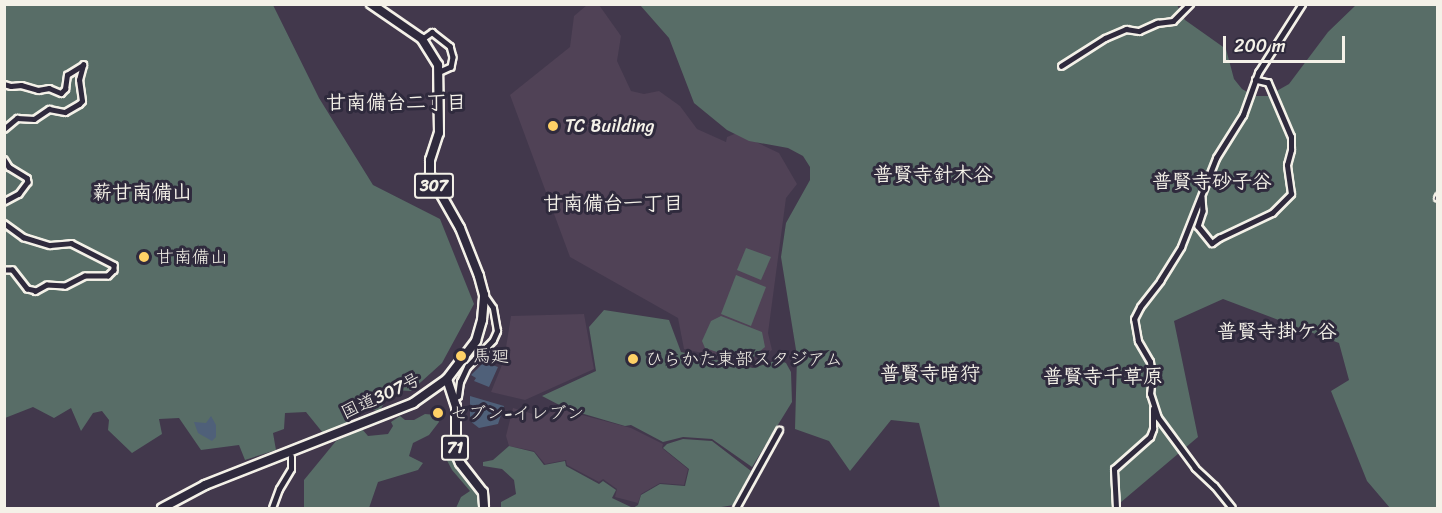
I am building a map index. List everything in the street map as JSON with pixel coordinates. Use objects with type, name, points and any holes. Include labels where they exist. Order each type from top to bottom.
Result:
[{"type":"highway","name":"国道307号","points":[[162,508],[205,485],[390,415],[436,389],[447,379],[476,341],[482,320],[484,295],[460,228],[430,175],[430,163],[439,133],[440,72],[434,54],[422,39],[371,4]]},
{"type":"main road","name":"71","points":[[447,379],[454,398],[456,454],[483,492],[484,508]]},
{"type":"street","points":[[1061,66],[1105,38],[1126,29],[1139,31],[1157,23],[1173,21],[1190,4]]},
{"type":"street","points":[[1232,508],[1170,436],[1153,407],[1149,394],[1152,372],[1150,362],[1138,341],[1134,319],[1180,247],[1216,158],[1243,115],[1255,80],[1302,4]]},
{"type":"street","points":[[422,39],[432,32],[450,46],[453,57],[451,67],[440,72]]},
{"type":"street","points":[[4,84],[38,90],[49,88],[61,93],[65,89],[67,75],[83,65],[79,80],[81,102],[79,104],[64,112],[49,109],[34,119],[17,118],[4,129]]},
{"type":"street","points":[[1202,197],[1203,211],[1198,226],[1212,243],[1272,213],[1291,194],[1287,165],[1291,150],[1291,137],[1268,83],[1255,80]]},
{"type":"street","points":[[4,159],[9,167],[27,178],[28,182],[19,194],[4,202]]},
{"type":"street","points":[[4,223],[23,237],[51,245],[71,243],[114,265],[114,270],[108,276],[85,276],[65,286],[47,285],[36,291],[27,289],[12,270],[4,270]]},
{"type":"street","points":[[454,398],[458,396],[460,382],[467,367],[493,340],[497,331],[493,308],[484,295]]},
{"type":"street","points":[[1116,508],[1114,469],[1150,437],[1154,429],[1153,407]]},
{"type":"street","points":[[736,508],[779,430]]},
{"type":"street","points":[[272,508],[279,489],[291,469],[291,457]]},
{"type":"shaded area","points":[[587,5],[599,5],[621,36],[617,61],[631,91],[644,94],[659,91],[680,106],[697,129],[726,142],[727,137],[737,133],[779,153],[797,184],[786,198],[768,333],[772,350],[752,364],[684,349],[678,318],[570,257],[510,95],[570,47],[574,16]]},
{"type":"shaded area","points":[[584,314],[594,369],[525,400],[491,392],[504,360],[511,316]]},
{"type":"shaded area","points":[[513,408],[543,417],[554,410],[567,411],[631,428],[663,444],[662,448],[688,469],[684,485],[660,483],[641,494],[638,503],[615,497],[617,489],[603,479],[599,482],[567,465],[566,460],[545,464],[534,451],[509,446],[506,436]]},
{"type":"green space","points":[[5,5],[273,5],[319,98],[373,185],[440,219],[474,304],[442,363],[411,391],[392,390],[379,412],[367,407],[346,416],[348,426],[323,433],[306,412],[285,413],[284,429],[273,433],[276,450],[245,460],[239,445],[201,450],[179,418],[159,419],[162,434],[132,453],[108,430],[109,420],[102,411],[93,413],[81,431],[71,408],[54,418],[33,407],[5,418]]},
{"type":"green space","points":[[640,5],[1177,5],[1185,20],[1226,49],[1234,79],[1242,89],[1254,96],[1268,96],[1289,84],[1328,32],[1356,5],[1437,5],[1437,508],[1390,508],[1367,481],[1331,391],[1349,380],[1339,343],[1223,299],[1174,321],[1198,437],[1114,508],[940,508],[919,423],[891,420],[850,471],[829,441],[795,429],[797,356],[781,257],[786,223],[810,180],[810,167],[803,156],[788,148],[749,141],[727,130],[694,103],[669,38]]},
{"type":"green space","points":[[746,248],[771,257],[761,280],[737,270]]},
{"type":"green space","points":[[736,275],[766,287],[751,326],[721,314]]},
{"type":"green space","points":[[604,310],[669,320],[681,352],[753,368],[778,360],[786,363],[791,372],[792,402],[752,467],[712,439],[683,437],[663,442],[631,425],[625,426],[567,409],[542,396],[596,371],[589,327]]},
{"type":"green space","points":[[721,316],[762,332],[765,347],[750,360],[735,358],[705,348],[702,341],[711,321]]},
{"type":"green space","points":[[425,414],[436,415],[439,422],[429,435],[413,443],[409,456],[423,463],[418,470],[378,482],[369,508],[304,508],[304,480],[336,441],[362,429],[368,436],[388,434],[393,426],[391,422],[400,416],[405,420],[414,420]]},
{"type":"green space","points":[[683,439],[712,441],[751,471],[734,505],[715,508],[633,508],[638,505],[641,495],[660,484],[685,486],[689,469],[663,448],[667,444]]},
{"type":"green space","points":[[452,445],[456,466],[478,493],[478,508],[456,508],[461,497],[470,491],[452,470],[441,449]]},
{"type":"green space","points":[[509,446],[534,452],[544,465],[565,461],[566,466],[599,484],[603,481],[616,490],[612,498],[633,508],[501,508],[501,502],[516,494],[514,480],[502,469],[483,466],[483,462],[493,460]]},
{"type":"water","points":[[484,362],[498,367],[489,387],[474,381],[476,378],[471,375]]},
{"type":"water","points":[[470,396],[504,406],[498,424],[479,428],[470,421]]},
{"type":"water","points":[[211,416],[216,425],[216,437],[212,441],[198,433],[194,422],[206,423]]},
{"type":"place","name":"TC Building","points":[[553,126]]},
{"type":"place","name":"甘南備山","points":[[144,257]]},
{"type":"place","name":"馬廻","points":[[461,356]]},
{"type":"place","name":"ひらかた東部スタジアム","points":[[633,359]]},
{"type":"place","name":"セブン-イレブン","points":[[438,413]]},
{"type":"district","name":"甘南備台二丁目","points":[[396,102]]},
{"type":"district","name":"普賢寺針木谷","points":[[933,174]]},
{"type":"district","name":"普賢寺砂子谷","points":[[1212,181]]},
{"type":"district","name":"薪甘南備山","points":[[142,192]]},
{"type":"district","name":"甘南備台一丁目","points":[[613,203]]},
{"type":"district","name":"普賢寺掛ケ谷","points":[[1277,331]]},
{"type":"district","name":"普賢寺暗狩","points":[[930,373]]},
{"type":"district","name":"普賢寺千草原","points":[[1103,376]]}]
